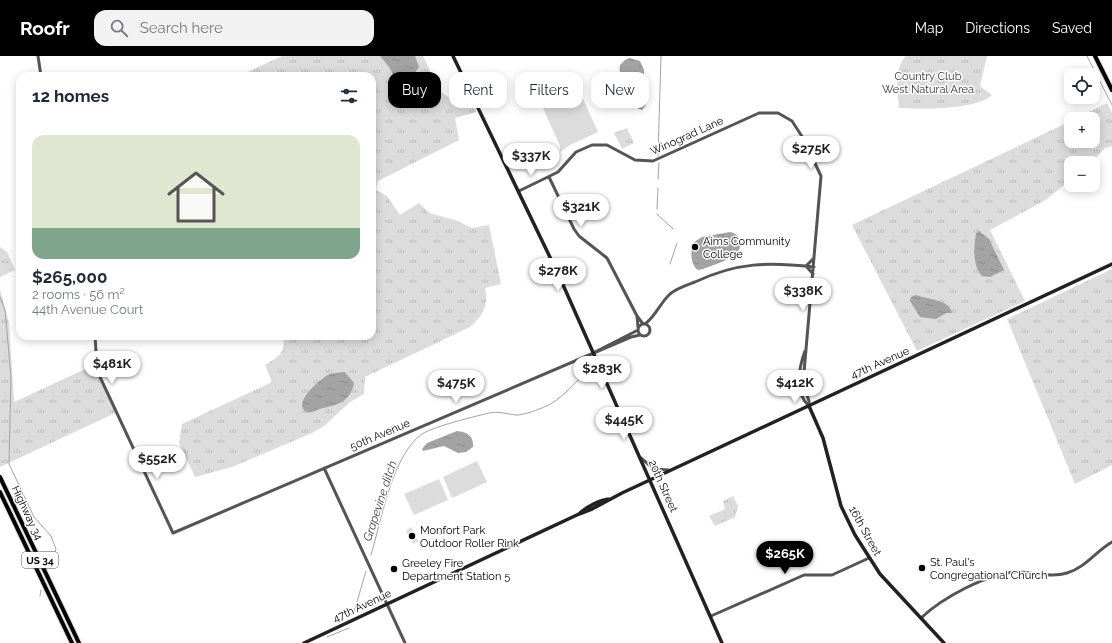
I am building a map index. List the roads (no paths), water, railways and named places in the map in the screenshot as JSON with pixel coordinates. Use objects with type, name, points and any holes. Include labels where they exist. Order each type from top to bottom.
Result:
[{"type":"main road","name":"20th Street","points":[[453,56],[519,191],[651,480],[722,643]]},
{"type":"main road","points":[[1095,56],[1112,90]]},
{"type":"main road","name":"47th Avenue","points":[[304,643],[579,514],[583,509],[606,499],[611,499],[1112,264]]},
{"type":"main road","name":"16th Street","points":[[809,406],[823,438],[841,506],[869,558],[880,574],[944,643]]},
{"type":"main road","name":"Highway 34","points":[[0,477],[79,643]]},
{"type":"main road","name":"Highway 34","points":[[0,492],[72,643]]},
{"type":"street","points":[[38,56],[40,72]]},
{"type":"street","name":"Winograd Lane","points":[[519,191],[560,171],[576,152],[586,146],[603,144],[615,148],[635,160],[653,162],[750,117],[768,112],[778,112],[789,118],[803,138],[820,171],[822,180],[803,384],[810,402],[809,406]]},
{"type":"street","points":[[549,177],[574,229],[579,236],[605,255],[637,316],[649,327]]},
{"type":"street","points":[[806,266],[815,257]]},
{"type":"street","points":[[637,316],[640,335],[647,335],[650,332],[649,327],[653,317],[671,293],[716,272],[738,266],[768,263],[814,267]]},
{"type":"street","points":[[806,266],[814,276]]},
{"type":"street","points":[[638,329],[653,317]]},
{"type":"street","name":"50th Avenue","points":[[593,353],[638,329]]},
{"type":"street","name":"50th Avenue","points":[[95,340],[97,367],[100,377],[173,533],[593,353],[631,337],[640,335]]},
{"type":"street","points":[[641,458],[654,468],[671,470]]},
{"type":"street","points":[[324,468],[405,643]]},
{"type":"street","points":[[921,618],[933,607],[951,596],[997,576],[1018,572],[1060,574],[1072,571],[1083,565],[1099,550],[1112,542]]},
{"type":"street","points":[[711,616],[804,575],[832,575],[869,558]]},
{"type":"water","points":[[380,56],[415,56],[419,67],[415,72],[392,72]]},
{"type":"water","points":[[630,58],[640,61],[644,72],[620,72],[620,65],[625,60]]},
{"type":"water","points":[[979,231],[989,239],[1004,270],[990,277],[982,276],[975,261],[975,238],[976,233]]},
{"type":"water","points":[[730,232],[736,234],[740,240],[738,251],[728,259],[721,262],[703,269],[698,270],[695,268],[692,261],[692,249],[694,242],[702,237]]},
{"type":"water","points":[[916,295],[947,305],[951,309],[952,313],[946,313],[936,319],[920,317],[910,301],[911,297]]},
{"type":"water","points":[[345,372],[354,383],[347,398],[334,405],[312,412],[305,411],[302,407],[303,402],[310,390],[315,385],[330,374]]},
{"type":"water","points":[[457,431],[464,432],[471,437],[473,447],[466,452],[458,453],[444,446],[423,451],[422,449],[427,443]]},
{"type":"waterway","name":"Grapevine ditch","points":[[658,156],[661,56]]},
{"type":"waterway","points":[[1087,56],[1112,105]]},
{"type":"waterway","name":"Grapevine ditch","points":[[658,179],[659,163]]},
{"type":"waterway","name":"Grapevine ditch","points":[[657,209],[658,188]]},
{"type":"waterway","name":"Grapevine ditch","points":[[657,214],[673,229]]},
{"type":"waterway","name":"Grapevine ditch","points":[[670,264],[677,243]]},
{"type":"waterway","points":[[0,297],[5,310],[11,377],[9,464],[34,517],[51,536],[56,549],[50,568]]},
{"type":"waterway","name":"Grapevine ditch","points":[[371,555],[395,473],[403,457],[412,444],[422,434],[464,419],[492,412],[519,415],[542,408],[557,400],[594,367]]},
{"type":"waterway","name":"Grapevine ditch","points":[[354,612],[366,571]]},
{"type":"waterway","points":[[40,596],[41,590]]},
{"type":"waterway","name":"Grapevine ditch","points":[[327,637],[349,628]]},
{"type":"place","name":"Aims Community College","points":[[695,247]]},
{"type":"place","name":"Monfort Park Outdoor Roller Rink","points":[[412,536]]},
{"type":"place","name":"St. Paul's Congregational Church","points":[[922,568]]},
{"type":"place","name":"Greeley Fire Department Station 5","points":[[394,569]]},
{"type":"park label","name":"Country Club West Natural Area","points":[[928,82]]}]
